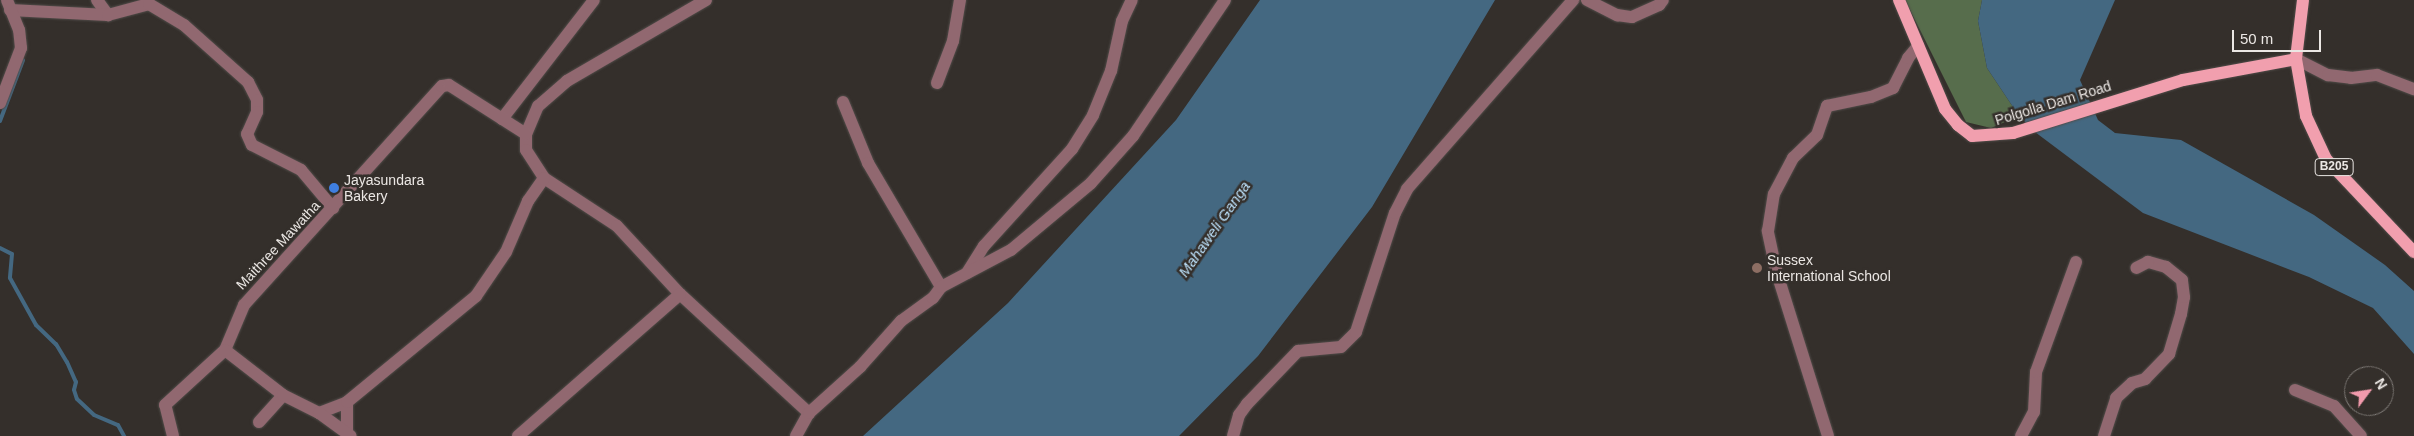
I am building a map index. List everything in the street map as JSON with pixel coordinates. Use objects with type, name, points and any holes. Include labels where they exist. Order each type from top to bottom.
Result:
[{"type":"main road","name":"Polgolla Dam Road","points":[[1899,0],[1945,108],[1958,125],[1972,136],[2002,135],[2098,104],[2183,80],[2296,59]]},
{"type":"main road","name":"B205","points":[[2303,0],[2296,59],[2306,116],[2326,159],[2414,252]]},
{"type":"street","points":[[97,0],[108,14]]},
{"type":"street","points":[[502,119],[594,0]]},
{"type":"street","points":[[706,0],[567,81],[538,106],[526,134],[526,150],[544,178],[617,226],[680,294],[809,413]]},
{"type":"street","points":[[937,83],[953,41],[960,0]]},
{"type":"street","points":[[965,276],[984,246],[1072,149],[1089,122],[1110,71],[1122,21],[1132,0]]},
{"type":"street","points":[[796,436],[809,413],[860,367],[901,321],[933,298],[941,287],[1011,250],[1090,183],[1133,136],[1225,0]]},
{"type":"street","points":[[1233,436],[1239,416],[1247,404],[1298,351],[1341,347],[1356,332],[1395,213],[1407,189],[1573,0]]},
{"type":"street","points":[[1587,0],[1617,15],[1632,17],[1659,5],[1663,0]]},
{"type":"street","points":[[0,103],[21,48],[19,30],[9,5],[108,14],[149,4],[184,25],[248,82],[257,100],[257,112],[248,134],[252,145],[301,170],[333,208]]},
{"type":"street","points":[[1828,436],[1776,270],[1768,231],[1774,194],[1793,158],[1817,135],[1827,106],[1872,97],[1893,88],[1908,58],[1918,46]]},
{"type":"street","points":[[2296,59],[2328,75],[2351,78],[2377,75],[2414,89]]},
{"type":"street","name":"Maithree Mawatha","points":[[224,350],[244,305],[442,86],[449,86],[526,134]]},
{"type":"street","points":[[843,102],[868,163],[941,287]]},
{"type":"street","points":[[319,413],[347,402],[476,296],[506,252],[528,201],[544,178]]},
{"type":"street","points":[[2021,436],[2034,412],[2036,372],[2076,262]]},
{"type":"street","points":[[2104,436],[2116,398],[2132,382],[2145,379],[2169,354],[2181,314],[2184,297],[2182,280],[2166,267],[2148,262],[2136,268]]},
{"type":"street","points":[[518,436],[680,294]]},
{"type":"street","points":[[173,436],[165,404],[224,350],[283,395],[319,413],[349,434]]},
{"type":"street","points":[[2296,390],[2334,406],[2361,436]]},
{"type":"street","points":[[259,422],[283,395]]},
{"type":"street","points":[[347,402],[349,434]]},
{"type":"green space","points":[[1905,0],[1982,0],[1978,21],[1987,68],[2019,116],[1991,128],[1966,122]]},
{"type":"water","name":"Mahaweli Ganga","points":[[1260,0],[1495,0],[1372,207],[1258,356],[1179,436],[863,436],[1008,303],[1176,120]]},
{"type":"water","points":[[1982,0],[2115,0],[2080,80],[2098,120],[2115,133],[2181,140],[2314,215],[2385,265],[2414,291],[2414,354],[2373,308],[2309,277],[2143,213],[2035,132],[2019,116],[1987,68],[1978,21]]},
{"type":"waterway","points":[[0,121],[23,60]]},
{"type":"waterway","points":[[0,248],[12,254],[10,278],[36,325],[56,344],[67,362],[76,382],[74,390],[77,399],[94,415],[118,425],[124,436]]},
{"type":"place","name":"Jayasundara Bakery","points":[[334,188]]},
{"type":"place","name":"Sussex International School","points":[[1757,268]]}]
